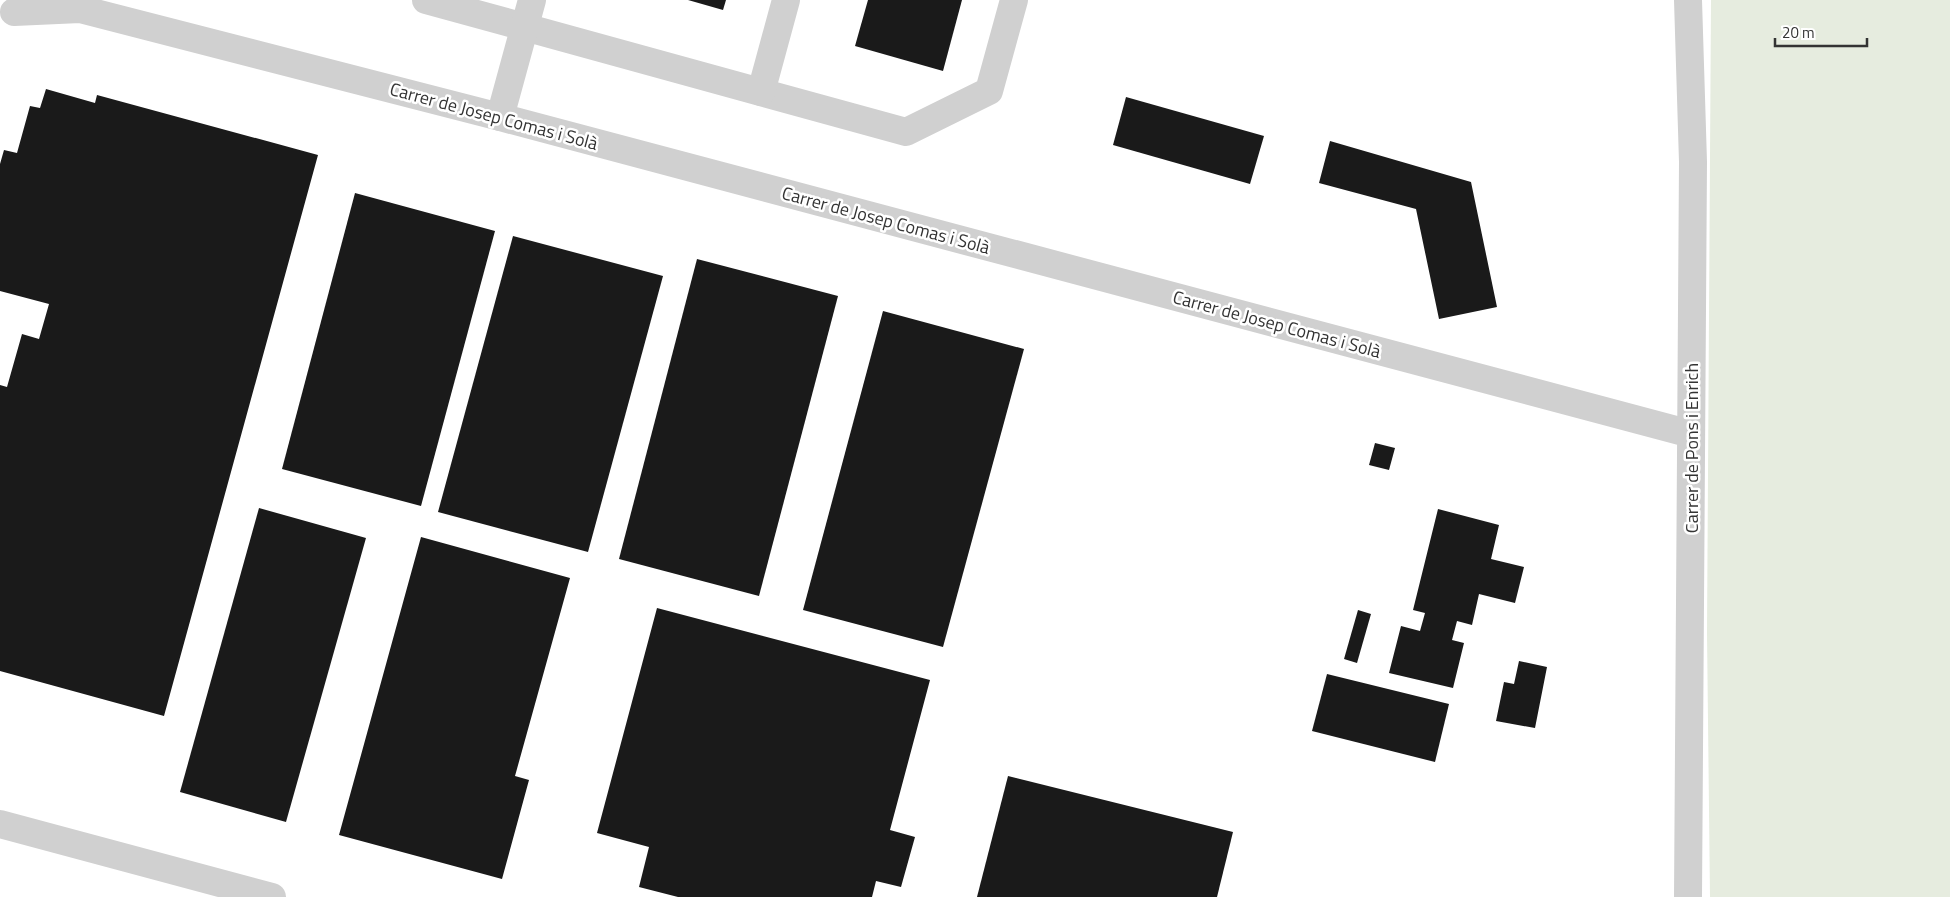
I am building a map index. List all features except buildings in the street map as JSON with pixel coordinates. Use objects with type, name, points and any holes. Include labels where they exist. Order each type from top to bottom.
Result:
[{"type":"street","points":[[426,0],[906,132],[989,91],[1014,0]]},
{"type":"street","points":[[500,117],[532,0]]},
{"type":"street","points":[[761,92],[786,0]]},
{"type":"street","name":"Carrer de Pons i Enrich","points":[[1688,0],[1693,162],[1688,897]]},
{"type":"street","name":"Carrer de Josep Comas i Solà","points":[[11,14],[73,5],[1691,434]]},
{"type":"street","points":[[0,824],[272,897]]},
{"type":"shaded area","points":[[1711,0],[1950,0],[1950,897],[1710,897],[1707,633]]}]
